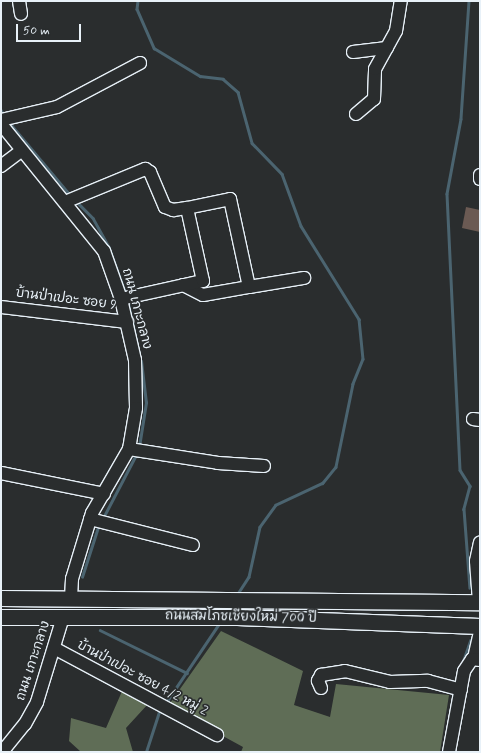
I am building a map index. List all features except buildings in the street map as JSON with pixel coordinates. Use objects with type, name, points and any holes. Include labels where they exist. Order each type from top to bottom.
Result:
[{"type":"main road","name":"ถนนสมโภชเชียงใหม่ 700 ปี","points":[[1,598],[479,602]]},
{"type":"main road","name":"ถนนสมโภชเชียงใหม่ 700 ปี","points":[[1,617],[215,616],[480,626]]},
{"type":"street","points":[[19,1],[21,14]]},
{"type":"street","points":[[356,114],[374,99],[376,69],[396,31],[401,1]]},
{"type":"street","points":[[353,52],[387,48]]},
{"type":"street","points":[[4,120],[57,107],[140,63]]},
{"type":"street","name":"ถนน เกาะกลาง","points":[[4,120],[21,150],[71,199],[104,251],[125,298],[127,322],[135,360],[135,451],[104,494],[90,519],[72,579],[71,598]]},
{"type":"street","points":[[1,166],[21,150]]},
{"type":"street","points":[[71,199],[148,169],[165,207],[173,210],[230,199],[249,287]]},
{"type":"street","points":[[125,298],[203,281],[187,208]]},
{"type":"street","points":[[183,285],[203,295],[304,278]]},
{"type":"street","name":"บ้านป่าเปอะ ซอย 9","points":[[1,307],[127,322]]},
{"type":"street","points":[[135,451],[264,466]]},
{"type":"street","points":[[1,473],[104,494]]},
{"type":"street","points":[[90,519],[192,545]]},
{"type":"street","points":[[479,602],[476,561],[480,542]]},
{"type":"street","name":"ถนน เกาะกลาง","points":[[2,752],[25,724],[37,702],[64,617]]},
{"type":"street","points":[[449,752],[464,671],[477,659],[480,632]]},
{"type":"street","name":"บ้านป่าเปอะ ซอย 4/2 หมู่ 2","points":[[54,648],[217,735]]},
{"type":"street","points":[[321,688],[318,681],[321,676],[345,671],[390,682],[428,681],[460,690]]},
{"type":"green space","points":[[221,631],[303,671],[294,705],[330,717],[336,684],[449,695],[440,752],[241,752],[243,747],[168,706]]},
{"type":"green space","points":[[123,689],[148,704],[126,728],[133,752],[81,752],[69,741],[71,718],[106,728]]},
{"type":"waterway","points":[[138,1],[137,9],[154,48],[200,76],[223,79],[238,92],[252,143],[282,174],[301,226],[359,319],[363,359],[353,384],[336,467],[323,483],[276,505],[260,527],[249,577],[238,594]]},
{"type":"waterway","points":[[469,1],[461,119],[447,194],[460,470],[470,486],[464,509],[470,588]]},
{"type":"waterway","points":[[1,110],[5,116]]},
{"type":"waterway","points":[[9,122],[71,196]]},
{"type":"waterway","points":[[76,201],[93,218],[109,247],[126,294]]},
{"type":"waterway","points":[[128,301],[139,352]]},
{"type":"waterway","points":[[139,447],[146,403],[141,361]]},
{"type":"waterway","points":[[103,518],[137,453]]},
{"type":"waterway","points":[[82,577],[99,524]]},
{"type":"waterway","points":[[165,704],[220,622]]},
{"type":"waterway","points":[[100,630],[187,673]]},
{"type":"waterway","points":[[461,667],[470,641]]},
{"type":"waterway","points":[[146,752],[160,709]]}]
